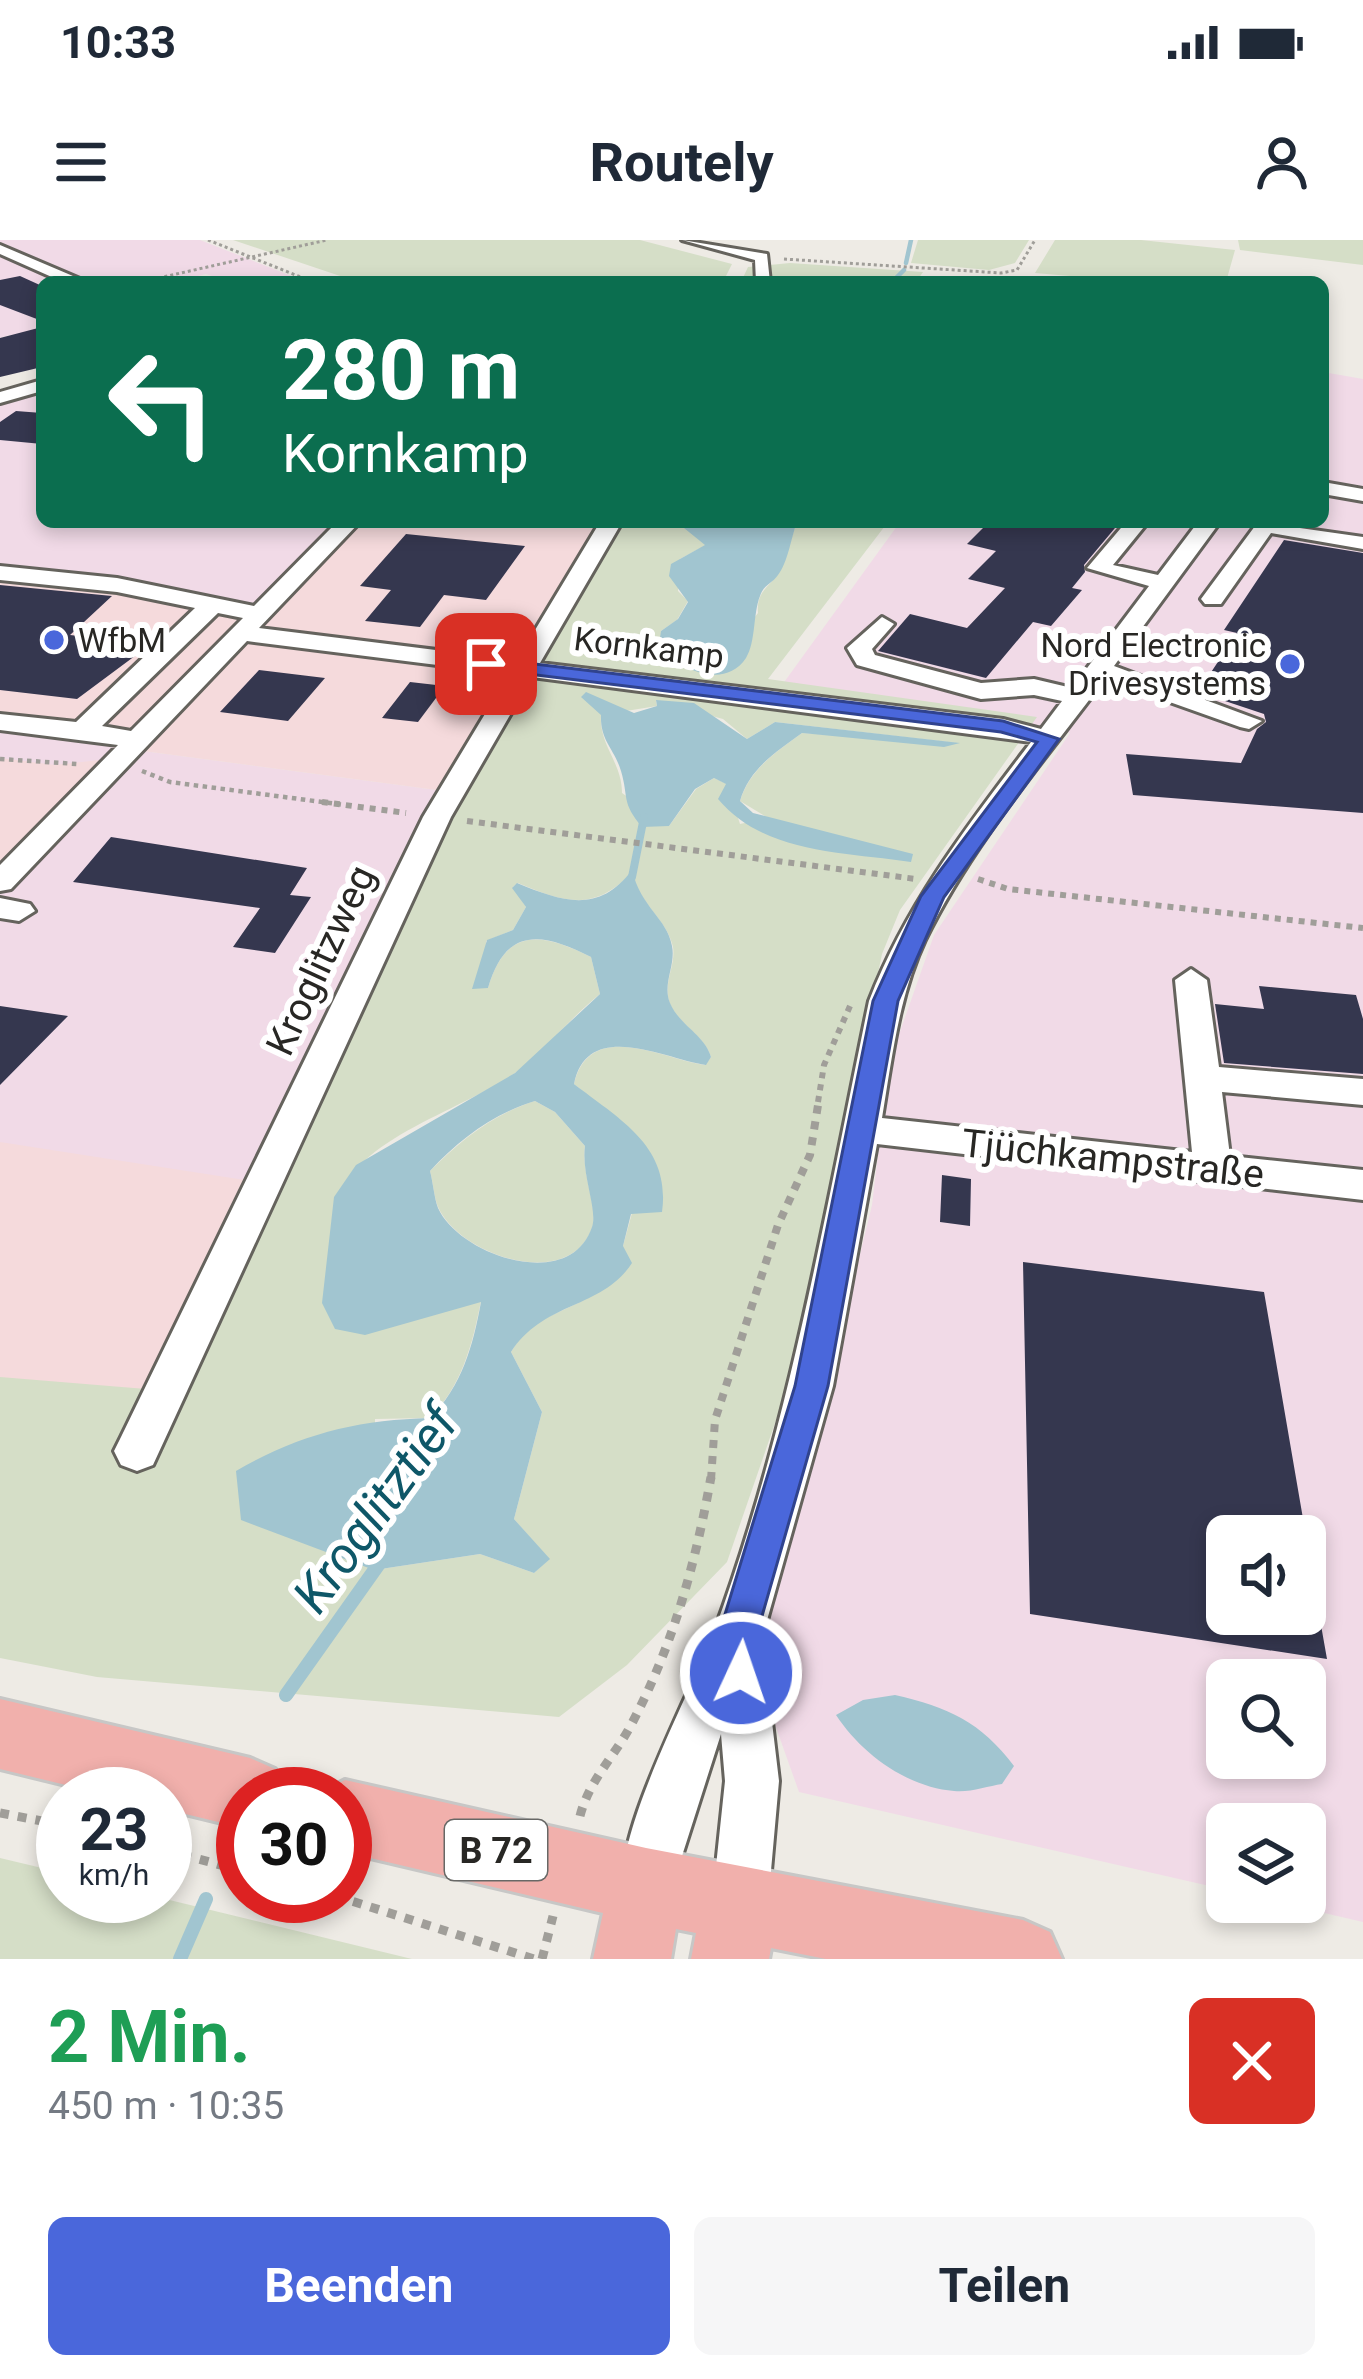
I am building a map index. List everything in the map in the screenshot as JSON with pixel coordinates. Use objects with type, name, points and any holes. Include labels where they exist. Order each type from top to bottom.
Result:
[{"type":"main road","points":[[0,1734],[216,1786]]},
{"type":"main road","name":"B 72","points":[[372,1822],[646,1886],[735,1932],[1023,1959]]},
{"type":"main road","points":[[632,1959],[646,1886]]},
{"type":"street","points":[[689,240],[762,257],[763,276]]},
{"type":"street","points":[[0,249],[61,276]]},
{"type":"street","points":[[0,398],[36,388]]},
{"type":"street","points":[[1329,489],[1363,495]]},
{"type":"street","points":[[1329,517],[1363,524]]},
{"type":"street","points":[[0,882],[343,528]]},
{"type":"street","name":"Kroglitzweg","points":[[136,1451],[437,818],[608,528]]},
{"type":"street","points":[[1132,528],[1098,568],[1164,583]]},
{"type":"street","points":[[646,1886],[682,1763],[737,1637],[811,1386],[886,1001],[916,926],[950,869],[1205,528]]},
{"type":"street","points":[[1213,598],[1265,528]]},
{"type":"street","points":[[1277,528],[1363,543]]},
{"type":"street","name":"Kornkamp","points":[[0,574],[117,585],[210,607],[249,624],[527,669],[1003,727],[1049,739]]},
{"type":"street","points":[[82,731],[210,607]]},
{"type":"street","points":[[882,624],[860,648],[866,660],[981,691],[1034,687],[1081,698]]},
{"type":"street","points":[[1101,670],[1165,686],[1191,706],[1249,721]]},
{"type":"street","points":[[0,722],[136,740]]},
{"type":"street","points":[[1191,980],[1213,1169]]},
{"type":"street","points":[[1202,1078],[1363,1092]]},
{"type":"street","name":"Tjüchkampstraße","points":[[863,1129],[1363,1185]]},
{"type":"street","points":[[735,1932],[752,1781],[737,1637]]},
{"type":"path","points":[[208,240],[298,276]]},
{"type":"path","points":[[167,276],[328,240]]},
{"type":"path","points":[[762,257],[1001,273],[1017,270],[1036,240]]},
{"type":"path","points":[[0,759],[53,766]]},
{"type":"path","points":[[170,782],[916,879],[904,895]]},
{"type":"path","points":[[1007,889],[1149,900],[1363,928]]},
{"type":"path","points":[[372,1907],[538,1959],[586,1793],[630,1726],[692,1584],[715,1457],[715,1420],[778,1225],[810,1155],[824,1065],[854,996]]},
{"type":"path","points":[[824,1065],[870,1072]]},
{"type":"path","points":[[0,1813],[36,1820]]},
{"type":"shaded area","points":[[0,240],[200,240],[292,276],[36,276],[36,348],[10,335],[0,338]]},
{"type":"shaded area","points":[[1329,373],[1363,379],[1363,1922],[1326,1913],[1326,1803],[1206,1803],[1206,1885],[799,1792],[748,1649],[792,1535],[872,1205],[889,1063],[934,935],[1070,733],[1022,722],[777,692],[896,528],[1329,528]]},
{"type":"shaded area","points":[[36,387],[36,528],[343,528],[264,609],[187,598],[166,586],[0,568],[0,398]]},
{"type":"shaded area","points":[[343,528],[608,528],[452,792],[0,732],[0,568],[166,586],[187,598],[263,609]]},
{"type":"shaded area","points":[[0,732],[452,792],[262,1186],[0,1145],[0,882],[53,766],[0,759]]},
{"type":"shaded area","points":[[0,758],[55,765],[118,758],[0,882]]},
{"type":"shaded area","points":[[0,1142],[264,1183],[139,1447],[0,1434]]},
{"type":"green space","points":[[233,240],[640,240],[732,264],[726,276],[340,276]]},
{"type":"green space","points":[[918,240],[1029,240],[1015,263],[989,270],[911,263]]},
{"type":"green space","points":[[1055,240],[1141,240],[1235,250],[1228,276],[1035,273]]},
{"type":"green space","points":[[1238,240],[1363,240],[1363,265],[1240,250]]},
{"type":"green space","points":[[790,263],[923,272],[920,276],[744,276],[748,267]]},
{"type":"green space","points":[[596,528],[685,528],[706,545],[680,559],[678,591],[688,601],[677,620],[661,631],[669,658],[709,675],[758,613],[759,599],[780,570],[795,528],[883,528],[768,679],[1037,717],[900,910],[882,954],[801,1348],[727,1562],[627,1665],[559,1717],[97,1677],[0,1658],[0,1377],[146,1389],[437,792]],"holes":[[[656,701],[723,719],[747,739],[775,722],[956,743],[802,733],[765,762],[744,790],[740,801],[768,818],[740,824],[727,784],[714,778],[696,789],[669,826],[622,793],[601,715],[657,706]],[[632,872],[673,947],[670,1004],[711,1057],[705,1065],[612,1047],[596,1052],[583,1064],[574,1084],[625,1126],[632,1213],[623,1246],[578,1303],[527,1327],[511,1352],[542,1412],[514,1519],[549,1559],[534,1573],[480,1554],[374,1570],[375,1419],[430,1418],[464,1364],[481,1301],[434,1313],[335,1222],[340,1194],[355,1170],[378,1150],[519,1070],[600,994],[591,957],[542,940],[528,940],[505,954],[488,988],[486,941],[513,930],[526,907],[513,887],[518,883],[579,900],[605,893]]]},
{"type":"green space","points":[[535,1101],[555,1112],[585,1146],[594,1220],[580,1247],[561,1259],[539,1262],[490,1252],[450,1225],[438,1207],[430,1171],[478,1129]]},
{"type":"green space","points":[[0,1858],[36,1867],[36,1923],[192,1923],[192,1905],[216,1911],[216,1923],[264,1923],[412,1959],[0,1959]]},
{"type":"water","points":[[684,528],[795,528],[781,570],[760,596],[746,658],[737,668],[714,675],[678,662],[659,645],[661,631],[678,619],[688,602],[669,576],[671,564],[705,545]]},
{"type":"water","points":[[586,692],[634,713],[657,706],[656,700],[694,703],[747,739],[775,722],[960,743],[944,747],[802,733],[765,762],[744,790],[740,801],[753,813],[913,854],[911,862],[807,847],[758,831],[718,799],[726,784],[714,778],[695,789],[669,826],[642,827],[628,805],[601,715],[581,697]]},
{"type":"water","points":[[632,870],[641,894],[665,928],[673,953],[670,1003],[711,1057],[706,1065],[612,1047],[595,1052],[582,1064],[574,1084],[625,1124],[651,1153],[663,1189],[662,1212],[631,1214],[623,1246],[632,1263],[620,1278],[540,1323],[511,1352],[542,1412],[514,1519],[550,1559],[534,1573],[480,1554],[374,1570],[241,1520],[236,1471],[283,1447],[330,1431],[430,1418],[450,1393],[470,1350],[481,1302],[365,1335],[335,1329],[322,1303],[334,1197],[356,1165],[515,1073],[600,994],[591,957],[542,939],[516,944],[505,953],[488,988],[472,989],[487,940],[513,930],[526,907],[512,888],[517,883],[579,900],[607,893]],"holes":[[[535,1101],[555,1112],[585,1146],[592,1227],[580,1247],[562,1259],[539,1263],[491,1253],[450,1225],[438,1208],[430,1171],[465,1138],[505,1113]]]},
{"type":"water","points":[[895,1695],[947,1711],[976,1727],[1014,1766],[1002,1784],[960,1791],[919,1783],[872,1755],[836,1715],[863,1700]]},
{"type":"building","points":[[20,276],[36,283],[36,319],[0,305],[0,280]]},
{"type":"building","points":[[36,329],[36,368],[0,377],[0,338]]},
{"type":"building","points":[[16,411],[36,413],[36,443],[0,440],[0,422]]},
{"type":"building","points":[[983,528],[1115,528],[1084,565],[1085,572],[1072,588],[1082,590],[1051,626],[1033,622],[986,678],[878,651],[910,614],[967,628],[1005,588],[968,579],[996,551],[967,544]]},
{"type":"building","points":[[406,534],[525,546],[486,600],[444,595],[420,627],[365,621],[391,590],[360,586]]},
{"type":"building","name":"Nord Electronic Drivesystems","points":[[1284,540],[1363,553],[1363,813],[1133,795],[1126,754],[1241,763],[1257,729],[1266,722],[1264,714],[1198,692],[1237,633],[1224,630]]},
{"type":"building","name":"WfbM","points":[[0,585],[112,596],[70,635],[151,644],[77,699],[0,690]]},
{"type":"building","points":[[259,670],[325,678],[288,721],[220,712]]},
{"type":"building","points":[[410,682],[445,686],[418,722],[382,718]]},
{"type":"building","points":[[111,837],[307,868],[290,895],[311,897],[275,953],[233,947],[260,908],[73,882]]},
{"type":"building","points":[[1259,986],[1356,995],[1363,1019],[1363,1074],[1224,1063],[1215,1004],[1264,1009]]},
{"type":"building","points":[[0,1006],[68,1016],[0,1085]]},
{"type":"building","points":[[942,1175],[971,1179],[970,1226],[940,1222]]},
{"type":"building","points":[[1023,1262],[1264,1292],[1302,1515],[1206,1515],[1206,1635],[1323,1635],[1327,1659],[1030,1614]]},
{"type":"waterway","name":"Kroglitztief","points":[[906,263],[911,240]]},
{"type":"waterway","name":"Kroglitztief","points":[[898,276],[904,270]]},
{"type":"waterway","name":"Kroglitztief","points":[[632,877],[644,817]]},
{"type":"waterway","name":"Kroglitztief","points":[[286,1695],[381,1561]]},
{"type":"waterway","name":"Kroglitztief","points":[[180,1959],[206,1899]]},
{"type":"place","name":"WfbM","points":[[54,640]]},
{"type":"place","name":"Nord Electronic Drivesystems","points":[[1290,664]]},
{"type":"route","points":[[486,664],[1003,727],[1049,739],[933,896],[908,942],[886,1001],[811,1386],[737,1637],[741,1673]]}]
